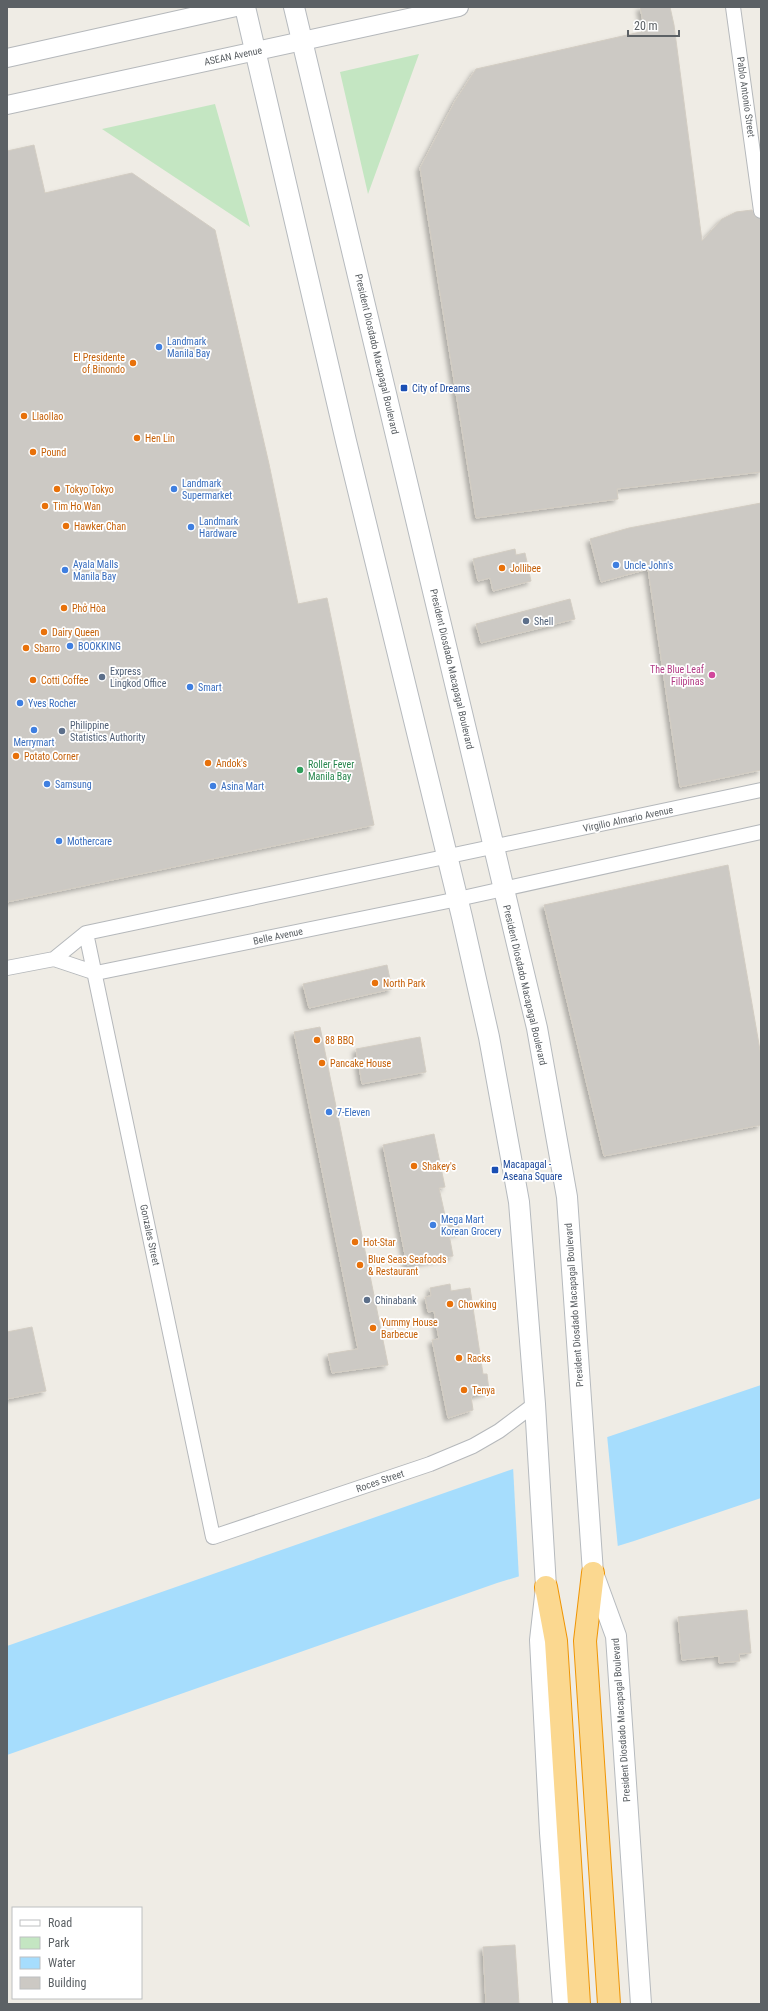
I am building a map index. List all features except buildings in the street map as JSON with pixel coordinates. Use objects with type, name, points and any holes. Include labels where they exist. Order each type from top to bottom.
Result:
[{"type":"highway","points":[[592,1569],[585,1640],[609,2004]]},
{"type":"highway","points":[[545,1584],[556,1641],[578,2004]]},
{"type":"main road","points":[[245,7],[346,441],[458,899],[489,1037],[519,1202],[538,1442],[545,1584],[540,1640],[550,1833],[563,2004]]},
{"type":"main road","name":"President Diosdado Macapagal Boulevard","points":[[294,7],[537,1028],[567,1197],[592,1569],[616,1636],[641,2004]]},
{"type":"street","points":[[7,58],[236,7]]},
{"type":"street","name":"Pablo Antonio Street","points":[[733,7],[761,211]]},
{"type":"street","name":"ASEAN Avenue","points":[[7,105],[452,8]]},
{"type":"street","name":"Virgilio Almario Avenue","points":[[494,848],[761,790]]},
{"type":"street","points":[[504,889],[761,832]]},
{"type":"street","name":"Belle Avenue","points":[[7,968],[54,959],[86,933],[494,848]]},
{"type":"street","name":"Belle Avenue","points":[[54,959],[96,973],[504,889]]},
{"type":"street","name":"Gonzales Street","points":[[86,933],[96,973],[214,1537]]},
{"type":"street","name":"Roces Street","points":[[214,1537],[430,1464],[473,1446],[499,1431],[535,1404]]},
{"type":"green space","points":[[419,54],[368,194],[340,72]]},
{"type":"green space","points":[[215,104],[250,227],[102,129]]},
{"type":"water","points":[[761,1385],[761,1498],[634,1541],[497,1583],[7,1755],[7,1646],[513,1469]]},
{"type":"pier","points":[[607,1435],[618,1548],[519,1579],[513,1466]]},
{"type":"place","name":"Landmark Manila Bay","points":[[159,347]]},
{"type":"place","name":"El Presidente of Binondo","points":[[133,363]]},
{"type":"place","name":"City of Dreams","points":[[404,388]]},
{"type":"place","name":"Llaollao","points":[[24,416]]},
{"type":"place","name":"Hen Lin","points":[[137,438]]},
{"type":"place","name":"Pound","points":[[33,452]]},
{"type":"place","name":"Tokyo Tokyo","points":[[57,489]]},
{"type":"place","name":"Landmark Supermarket","points":[[174,489]]},
{"type":"place","name":"Tim Ho Wan","points":[[45,506]]},
{"type":"place","name":"Hawker Chan","points":[[66,526]]},
{"type":"place","name":"Landmark Hardware","points":[[191,527]]},
{"type":"place","name":"Uncle John's","points":[[616,565]]},
{"type":"place","name":"Jollibee","points":[[502,568]]},
{"type":"place","name":"Ayala Malls Manila Bay","points":[[65,570]]},
{"type":"place","name":"Phở Hòa","points":[[64,608]]},
{"type":"place","name":"Shell","points":[[526,621]]},
{"type":"place","name":"Dairy Queen","points":[[44,632]]},
{"type":"place","name":"BOOKKING","points":[[70,646]]},
{"type":"place","name":"Sbarro","points":[[26,648]]},
{"type":"place","name":"The Blue Leaf Filipinas","points":[[712,675]]},
{"type":"place","name":"Express Lingkod Office","points":[[102,677]]},
{"type":"place","name":"Cotti Coffee","points":[[33,680]]},
{"type":"place","name":"Smart","points":[[190,687]]},
{"type":"place","name":"Yves Rocher","points":[[20,703]]},
{"type":"place","name":"Merrymart","points":[[34,730]]},
{"type":"place","name":"Philippine Statistics Authority","points":[[62,731]]},
{"type":"place","name":"Potato Corner","points":[[16,756]]},
{"type":"place","name":"Andok's","points":[[208,763]]},
{"type":"place","name":"Roller Fever Manila Bay","points":[[300,770]]},
{"type":"place","name":"Samsung","points":[[47,784]]},
{"type":"place","name":"Asina Mart","points":[[213,786]]},
{"type":"place","name":"Mothercare","points":[[59,841]]},
{"type":"place","name":"North Park","points":[[375,983]]},
{"type":"place","name":"88 BBQ","points":[[317,1040]]},
{"type":"place","name":"Pancake House","points":[[322,1063]]},
{"type":"place","name":"7-Eleven","points":[[329,1112]]},
{"type":"place","name":"Shakey's","points":[[414,1166]]},
{"type":"place","name":"Macapagal - Aseana Square","points":[[495,1170]]},
{"type":"place","name":"Mega Mart Korean Grocery","points":[[433,1225]]},
{"type":"place","name":"Hot-Star","points":[[355,1242]]},
{"type":"place","name":"Blue Seas Seafoods & Restaurant","points":[[360,1265]]},
{"type":"place","name":"Chinabank","points":[[367,1300]]},
{"type":"place","name":"Chowking","points":[[450,1304]]},
{"type":"place","name":"Yummy House Barbecue","points":[[373,1328]]},
{"type":"place","name":"Racks","points":[[459,1358]]},
{"type":"place","name":"Tenya","points":[[464,1390]]}]
